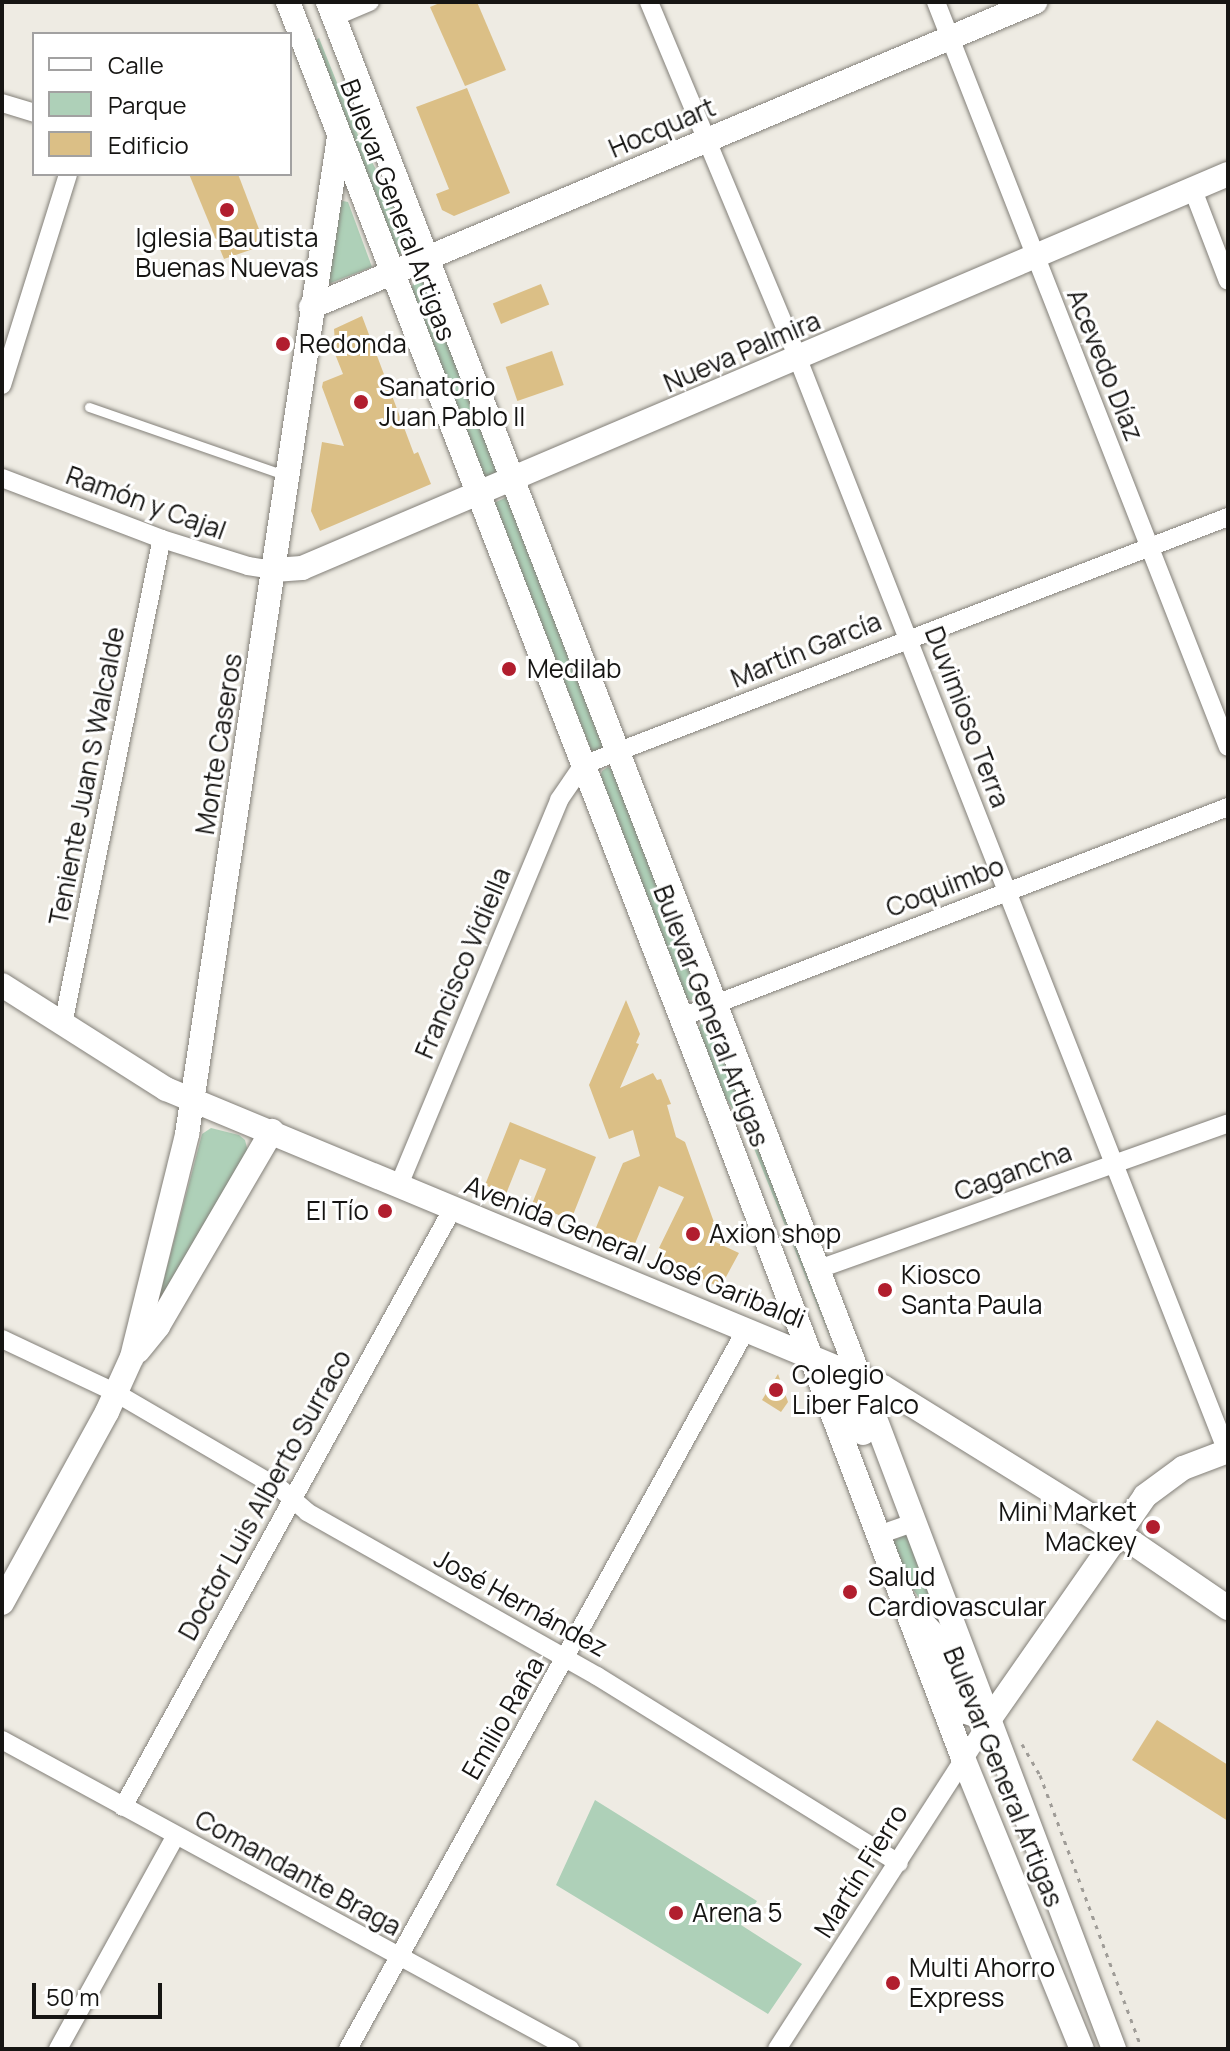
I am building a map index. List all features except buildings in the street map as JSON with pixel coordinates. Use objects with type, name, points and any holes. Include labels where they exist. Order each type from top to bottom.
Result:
[{"type":"street","name":"Bulevar General Artigas","points":[[288,2],[295,34],[339,135],[682,1017],[963,1758],[1082,2049]]},
{"type":"street","points":[[331,10],[370,2]]},
{"type":"street","name":"Duvimioso Terra","points":[[649,2],[798,359],[1228,1452]]},
{"type":"street","name":"Acevedo Díaz","points":[[936,2],[1228,747]]},
{"type":"street","name":"Hocquart","points":[[311,307],[1035,2]]},
{"type":"street","name":"Bulevar General Artigas","points":[[331,10],[859,1376],[912,1523],[1114,2049]]},
{"type":"street","points":[[295,34],[312,30],[324,36],[360,122],[386,148]]},
{"type":"street","points":[[2,103],[32,112]]},
{"type":"street","name":"Monte Caseros","points":[[2,1603],[116,1393],[132,1357],[193,1099],[339,135]]},
{"type":"street","name":"Nueva Palmira","points":[[274,570],[302,568],[1228,174]]},
{"type":"street","points":[[2,385],[67,176]]},
{"type":"street","points":[[1193,190],[1228,281]]},
{"type":"street","name":"Ramón y Cajal","points":[[2,478],[162,539],[248,566],[274,570]]},
{"type":"street","name":"Martín García","points":[[583,765],[908,637],[1228,517]]},
{"type":"street","name":"Teniente Juan S Walcalde","points":[[63,1024],[162,539]]},
{"type":"street","name":"Francisco Vidiella","points":[[399,1185],[559,800],[583,765]]},
{"type":"street","name":"Coquimbo","points":[[682,1017],[1228,807]]},
{"type":"street","name":"Avenida General José Garibaldi","points":[[2,985],[166,1089],[883,1387],[1117,1532],[1228,1608]]},
{"type":"street","points":[[721,1120],[747,1149],[824,1343],[835,1357],[859,1376]]},
{"type":"street","name":"Cagancha","points":[[816,1270],[1228,1123]]},
{"type":"street","name":"Monte Caseros","points":[[132,1357],[158,1326],[272,1131]]},
{"type":"street","name":"Doctor Luis Alberto Surraco","points":[[123,1807],[453,1208]]},
{"type":"street","name":"Emilio Raña","points":[[348,2049],[567,1659],[747,1328]]},
{"type":"street","name":"José Hernández","points":[[2,1339],[116,1393],[292,1499],[307,1512],[567,1659],[899,1863]]},
{"type":"street","points":[[811,1355],[843,1385],[875,1464],[897,1483]]},
{"type":"street","points":[[903,1603],[934,1635],[966,1712],[989,1720],[1117,1532],[1145,1496],[1165,1479],[1228,1452]]},
{"type":"street","points":[[878,1535],[912,1523]]},
{"type":"street","name":"Martín Fierro","points":[[777,2049],[989,1720]]},
{"type":"street","name":"Comandante Braga","points":[[2,1740],[570,2049]]},
{"type":"street","points":[[58,2049],[176,1835]]},
{"type":"lane","points":[[89,407],[288,477]]},
{"type":"green space","points":[[319,38],[360,140],[391,197],[411,246],[407,252],[399,254],[395,249],[315,41]]},
{"type":"green space","points":[[348,202],[372,267],[328,284],[338,205]]},
{"type":"green space","points":[[423,278],[497,466],[497,474],[485,478],[411,291],[414,280]]},
{"type":"green space","points":[[507,497],[603,747],[596,752],[591,750],[494,503]]},
{"type":"green space","points":[[608,767],[613,770],[700,994],[697,1001],[685,999],[600,778],[602,771]]},
{"type":"green space","points":[[701,1022],[712,1022],[833,1345],[749,1136],[719,1087],[698,1031]]},
{"type":"green space","points":[[211,1128],[239,1135],[245,1140],[248,1152],[158,1302],[202,1134]]},
{"type":"green space","points":[[905,1535],[967,1693],[926,1608],[908,1582],[893,1541]]},
{"type":"green space","name":"Arena 5","points":[[595,1800],[757,1901],[741,1925],[802,1964],[768,2014],[556,1885]]},
{"type":"place","name":"Iglesia Bautista Buenas Nuevas","points":[[227,210]]},
{"type":"place","name":"Redonda","points":[[283,344]]},
{"type":"place","name":"Sanatorio Juan Pablo II","points":[[361,402]]},
{"type":"place","name":"Medilab","points":[[509,669]]},
{"type":"place","name":"El Tío","points":[[385,1211]]},
{"type":"place","name":"Axion shop","points":[[693,1234]]},
{"type":"place","name":"Kiosco Santa Paula","points":[[885,1290]]},
{"type":"place","name":"Colegio Liber Falco","points":[[776,1390]]},
{"type":"place","name":"Mini Market Mackey","points":[[1153,1527]]},
{"type":"place","name":"Salud Cardiovascular","points":[[850,1592]]},
{"type":"place","name":"Arena 5","points":[[676,1913]]},
{"type":"place","name":"Multi Ahorro Express","points":[[893,1983]]}]
